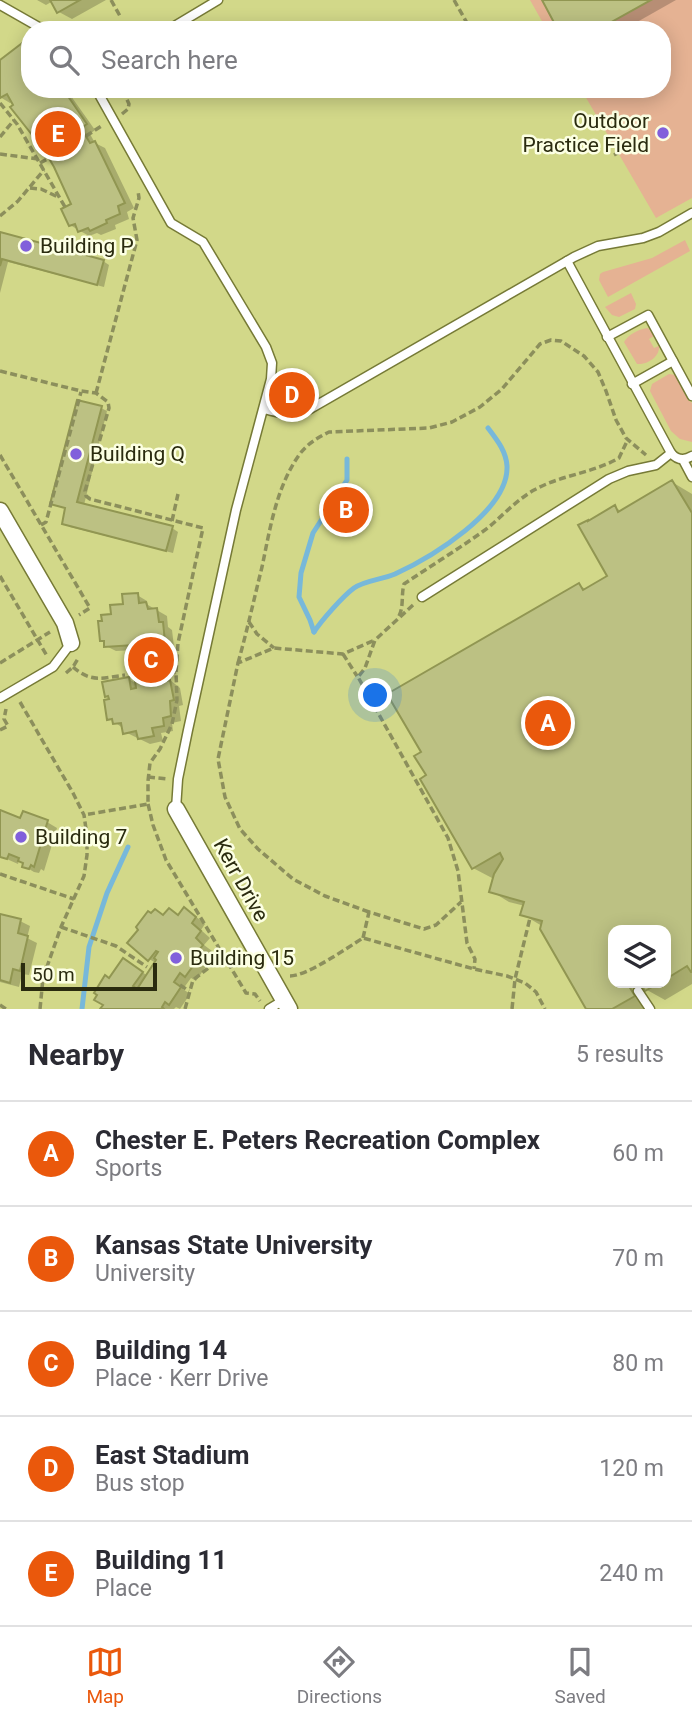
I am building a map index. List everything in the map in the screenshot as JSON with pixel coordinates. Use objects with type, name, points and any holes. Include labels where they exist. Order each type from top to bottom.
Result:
[{"type":"street","points":[[0,511],[65,623],[75,646]]},
{"type":"street","name":"Kerr Drive","points":[[176,809],[287,1004]]},
{"type":"lane","points":[[184,21],[218,0]]},
{"type":"lane","points":[[0,5],[28,21]]},
{"type":"lane","points":[[101,98],[171,223],[204,242],[266,348],[272,363],[271,379],[230,536],[185,742],[176,809]]},
{"type":"lane","points":[[264,409],[296,414],[322,404],[566,261],[598,246],[643,238],[659,232],[692,213]]},
{"type":"lane","points":[[566,261],[671,453],[674,457],[688,458],[692,478]]},
{"type":"lane","points":[[607,337],[648,316],[692,397]]},
{"type":"lane","points":[[632,384],[673,361]]},
{"type":"lane","points":[[422,597],[609,479],[628,471],[656,465],[671,453]]},
{"type":"lane","points":[[0,698],[53,667],[75,646]]},
{"type":"lane","points":[[638,991],[650,1009]]},
{"type":"lane","points":[[267,1009],[287,1004]]},
{"type":"path","points":[[111,0],[120,16]]},
{"type":"path","points":[[454,0],[466,21]]},
{"type":"path","points":[[120,115],[128,109],[126,98]]},
{"type":"path","points":[[0,103],[14,120],[65,208]]},
{"type":"path","points":[[0,137],[14,120]]},
{"type":"path","points":[[86,136],[105,124]]},
{"type":"path","points":[[614,155],[627,148]]},
{"type":"path","points":[[0,153],[39,161],[49,158]]},
{"type":"path","points":[[0,216],[18,201],[44,170]]},
{"type":"path","points":[[96,393],[137,240],[133,218],[139,198],[135,184]]},
{"type":"path","points":[[30,188],[41,189],[59,197]]},
{"type":"path","points":[[462,902],[436,925],[424,929],[325,896],[293,879],[258,849],[240,829],[225,797],[218,760],[238,663],[280,491],[300,453],[310,443],[329,432],[429,428],[452,422],[480,407],[502,389],[540,344],[551,340],[561,341],[584,356],[597,372],[616,420],[628,439],[650,458]]},
{"type":"path","points":[[0,370],[96,393],[108,402],[109,408],[86,496],[203,528],[178,643],[177,699],[172,724],[150,763],[148,804],[166,860],[246,993],[255,993],[267,1009]]},
{"type":"path","points":[[41,525],[46,522],[81,391]]},
{"type":"path","points":[[398,619],[402,609],[404,584],[482,531],[514,502],[557,479],[619,458],[628,439]]},
{"type":"path","points":[[0,456],[90,608],[0,663]]},
{"type":"path","points":[[172,520],[178,494]]},
{"type":"path","points":[[0,576],[59,678],[73,667],[78,658],[75,646]]},
{"type":"path","points":[[238,663],[274,648],[343,654],[375,640],[422,597]]},
{"type":"path","points":[[249,622],[257,634],[274,648]]},
{"type":"path","points":[[358,677],[365,668],[375,640]]},
{"type":"path","points":[[343,654],[448,838],[458,871],[467,943],[475,959],[474,969]]},
{"type":"path","points":[[73,667],[80,674],[95,679],[125,675]]},
{"type":"path","points":[[0,730],[8,726],[4,719],[5,710],[26,698]]},
{"type":"path","points":[[20,702],[73,793],[84,815],[87,835],[84,876],[61,927],[43,978],[40,1009]]},
{"type":"path","points":[[84,815],[148,804]]},
{"type":"path","points":[[0,874],[74,900]]},
{"type":"path","points":[[363,939],[369,912]]},
{"type":"path","points":[[512,1009],[515,979],[530,918]]},
{"type":"path","points":[[61,927],[102,940],[147,967]]},
{"type":"path","points":[[272,979],[281,974],[294,977],[363,939],[515,979],[536,992],[545,1009]]},
{"type":"path","points":[[185,1009],[193,980],[224,956]]},
{"type":"path","points":[[180,985],[189,991]]},
{"type":"path","points":[[0,1005],[6,1009]]},
{"type":"shaded area","points":[[0,0],[692,0],[692,1009],[0,1009]]},
{"type":"shaded area","points":[[530,0],[692,0],[692,198],[656,218],[586,98],[671,98],[671,21],[542,21]]},
{"type":"shaded area","points":[[685,240],[690,251],[608,297],[599,280],[600,274],[652,258]]},
{"type":"shaded area","points":[[631,293],[636,304],[635,309],[619,317],[612,315],[605,307]]},
{"type":"shaded area","points":[[648,328],[654,336],[649,339],[654,348],[659,346],[659,350],[652,360],[637,364],[624,342],[634,332]]},
{"type":"shaded area","points":[[669,374],[675,375],[692,403],[692,442],[680,439],[671,431],[650,391],[652,384]]},
{"type":"building","points":[[50,0],[80,0],[57,13]]},
{"type":"building","points":[[542,0],[651,0],[613,21],[553,21]]},
{"type":"building","points":[[21,44],[21,98],[69,98],[87,124],[81,128],[90,143],[95,141],[125,203],[118,206],[120,214],[90,231],[88,228],[78,232],[75,224],[69,226],[61,209],[71,204],[54,167],[10,107],[13,105],[7,94],[0,98],[0,60]]},
{"type":"building","name":"Building P","points":[[0,232],[104,260],[97,285],[2,259],[0,266]]},
{"type":"building","name":"Building Q","points":[[77,400],[102,406],[77,502],[173,526],[166,551],[62,524],[65,508],[50,504]]},
{"type":"building","points":[[672,480],[692,513],[692,972],[687,966],[671,976],[671,925],[608,925],[608,988],[630,988],[635,996],[612,1009],[586,1009],[540,929],[542,921],[520,915],[524,902],[489,892],[494,874],[503,859],[500,853],[472,869],[420,779],[426,775],[414,756],[421,752],[387,694],[579,583],[583,590],[607,576],[578,525],[615,505],[618,512]]},
{"type":"building","points":[[138,593],[139,603],[146,602],[148,609],[157,608],[159,622],[163,622],[165,642],[160,642],[161,650],[165,650],[167,669],[161,670],[161,676],[165,675],[166,681],[170,680],[174,700],[170,701],[171,716],[163,718],[164,726],[152,728],[154,736],[138,739],[136,731],[123,734],[121,723],[113,724],[112,719],[107,720],[104,700],[109,699],[108,696],[105,697],[102,682],[129,677],[131,689],[136,688],[134,645],[104,647],[104,641],[100,641],[98,621],[102,621],[101,615],[111,614],[110,605],[123,604],[122,594]]},
{"type":"building","name":"Building 7","points":[[0,810],[20,818],[23,811],[48,820],[34,867],[22,867],[23,863],[18,861],[19,858],[9,854],[7,859],[0,857]]},
{"type":"building","name":"Building 15","points":[[184,907],[196,917],[192,923],[201,931],[196,938],[203,945],[195,955],[198,959],[185,977],[180,973],[174,982],[181,987],[169,1005],[165,1002],[162,1007],[164,1009],[100,1009],[103,1005],[94,1000],[97,995],[94,993],[105,975],[109,978],[123,958],[143,972],[133,986],[137,989],[156,960],[154,958],[158,952],[148,961],[127,943],[148,911],[151,913],[155,909],[163,915],[169,908],[178,915]]},
{"type":"building","points":[[0,914],[21,919],[18,933],[28,936],[20,971],[13,969],[10,983],[0,980]]},
{"type":"waterway","points":[[314,632],[332,609],[354,588],[395,574],[428,557],[482,516],[504,483],[507,466],[503,451],[488,428]]},
{"type":"waterway","points":[[314,632],[299,597],[301,573],[313,533],[347,480],[347,459]]},
{"type":"waterway","points":[[82,1009],[89,947],[107,893],[128,847]]},
{"type":"place","name":"Outdoor Practice Field","points":[[663,133]]},
{"type":"place","name":"Building 11","points":[[58,134]]},
{"type":"place","name":"Building P","points":[[26,246]]},
{"type":"place","name":"East Stadium","points":[[292,395]]},
{"type":"place","name":"Building Q","points":[[76,454]]},
{"type":"place","name":"Kansas State University","points":[[346,510]]},
{"type":"place","name":"Building 14","points":[[151,660]]},
{"type":"place","name":"Chester E. Peters Recreation Complex","points":[[548,723]]},
{"type":"place","name":"Building 7","points":[[21,837]]},
{"type":"place","name":"Building 15","points":[[176,958]]}]
